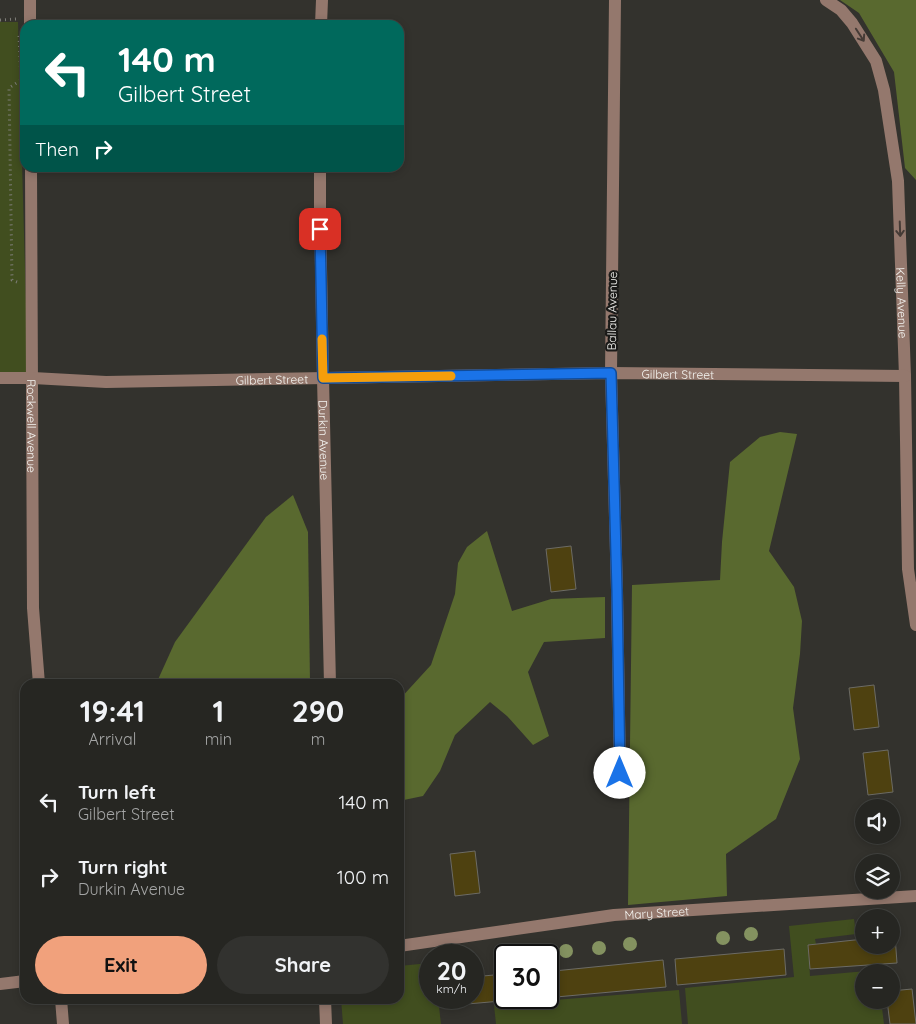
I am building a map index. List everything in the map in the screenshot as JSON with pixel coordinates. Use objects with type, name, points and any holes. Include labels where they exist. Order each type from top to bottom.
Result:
[{"type":"street","points":[[30,0],[30,20]]},
{"type":"street","points":[[321,20],[322,0]]},
{"type":"street","name":"Ballau Avenue","points":[[615,0],[611,373],[620,773]]},
{"type":"street","name":"Kelly Avenue","points":[[826,0],[841,10],[861,36],[876,61],[884,90],[898,181],[905,376],[908,569],[916,626]]},
{"type":"street","name":"Rockwell Avenue","points":[[31,172],[33,608],[38,679]]},
{"type":"street","name":"Durkin Avenue","points":[[320,172],[330,679]]},
{"type":"street","name":"Gilbert Street","points":[[0,378],[106,382],[611,373],[905,376]]},
{"type":"street","name":"Mary Street","points":[[404,945],[614,915],[916,896]]},
{"type":"street","points":[[0,984],[20,982]]},
{"type":"street","points":[[61,1004],[63,1024]]},
{"type":"street","points":[[325,1004],[326,1024]]},
{"type":"green space","points":[[840,0],[916,0],[916,180],[905,168],[894,72],[859,13]]},
{"type":"green space","points":[[0,22],[18,22],[20,172],[22,172],[28,374],[0,373]]},
{"type":"green space","points":[[780,432],[797,434],[769,551],[794,587],[802,621],[793,708],[800,759],[776,819],[726,854],[727,896],[628,905],[632,585],[720,580],[730,462],[760,437]]},
{"type":"green space","points":[[293,495],[308,532],[310,679],[158,679],[175,642],[266,517]]},
{"type":"green space","points":[[487,531],[512,611],[551,599],[605,597],[605,638],[544,642],[528,672],[549,736],[533,745],[507,716],[490,702],[455,735],[440,771],[423,796],[404,800],[404,695],[431,665],[455,594],[458,563],[467,547]]},
{"type":"green space","points":[[854,919],[855,934],[815,939],[816,944],[808,945],[810,976],[855,972],[855,1009],[882,1009],[884,1024],[688,1024],[685,988],[794,977],[789,926]]},
{"type":"green space","points":[[419,964],[419,1009],[439,1009],[441,1024],[343,1024],[341,1004],[404,1004],[404,966]]},
{"type":"green space","points":[[679,990],[682,1024],[496,1024],[494,1009],[559,1009],[559,1000]]},
{"type":"building","points":[[571,546],[576,589],[551,592],[546,549]]},
{"type":"building","points":[[874,685],[879,727],[854,730],[849,688]]},
{"type":"building","points":[[888,750],[893,792],[868,795],[863,753]]},
{"type":"building","points":[[475,851],[480,893],[455,896],[450,854]]},
{"type":"building","points":[[855,940],[855,954],[896,954],[897,963],[855,964],[855,966],[810,969],[808,945]]},
{"type":"building","points":[[784,949],[786,975],[677,985],[675,959]]},
{"type":"building","points":[[663,960],[666,987],[559,997],[559,970]]},
{"type":"building","points":[[494,975],[494,1002],[484,1003],[484,976]]},
{"type":"building","points":[[912,989],[916,1024],[890,1024],[888,1009],[900,1009],[900,990]]},
{"type":"slow traffic","points":[[322,339],[323,378],[451,376]]},
{"type":"route","points":[[320,229],[323,378],[611,373],[620,773]]}]
